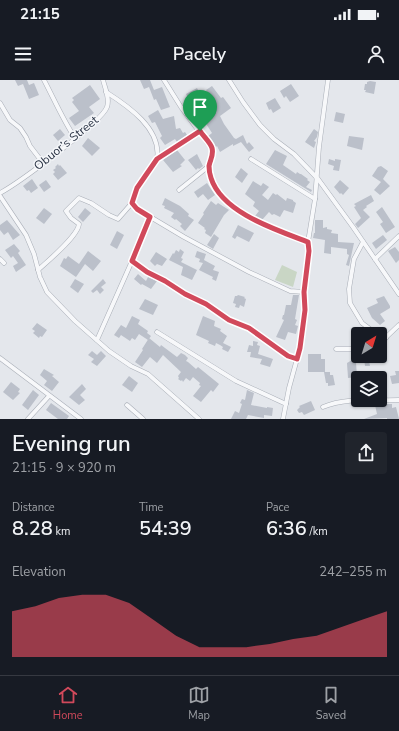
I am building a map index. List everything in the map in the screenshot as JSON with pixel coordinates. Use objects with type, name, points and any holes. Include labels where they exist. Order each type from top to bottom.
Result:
[{"type":"street","points":[[44,80],[61,112],[65,123],[75,138]]},
{"type":"street","name":"Obuor’s Street","points":[[0,193],[43,163],[75,138],[106,110],[108,105],[103,80]]},
{"type":"street","points":[[164,80],[181,107],[212,148],[213,155],[209,166],[211,178],[216,189],[226,202],[238,211],[274,229],[308,242]]},
{"type":"street","points":[[229,80],[260,125],[274,139],[294,154],[318,179],[399,294]]},
{"type":"street","points":[[284,419],[286,404],[300,348],[305,310],[304,292],[309,251],[308,242],[318,179],[319,147],[328,80]]},
{"type":"street","points":[[106,92],[123,103],[147,126],[157,146],[157,159]]},
{"type":"street","points":[[0,103],[10,120],[20,128],[30,146],[43,163]]},
{"type":"street","points":[[38,270],[65,245],[79,229],[79,224],[71,218],[66,211],[79,198],[91,203],[118,219],[132,203],[137,188],[157,159],[200,131]]},
{"type":"street","points":[[251,159],[315,199]]},
{"type":"street","points":[[179,190],[209,166]]},
{"type":"street","points":[[0,196],[26,235],[47,292],[75,321],[110,352],[131,366],[148,374],[199,419]]},
{"type":"street","points":[[132,203],[137,209],[184,237],[290,291],[298,293],[304,292]]},
{"type":"street","points":[[97,340],[150,217]]},
{"type":"street","points":[[375,259],[399,236]]},
{"type":"street","points":[[363,242],[354,259],[349,289],[350,303],[362,323],[367,327]]},
{"type":"street","points":[[0,259],[4,263]]},
{"type":"street","points":[[132,261],[147,272],[165,281],[185,294],[206,304],[229,320],[249,328],[288,356],[297,359]]},
{"type":"street","points":[[387,337],[399,325]]},
{"type":"street","points":[[157,332],[236,380],[286,404]]},
{"type":"street","points":[[336,348],[351,349]]},
{"type":"street","points":[[0,358],[81,419]]},
{"type":"street","points":[[28,419],[49,396]]},
{"type":"street","points":[[323,407],[332,403],[345,401],[399,400]]},
{"type":"street","points":[[127,405],[143,419]]},
{"type":"green space","points":[[282,265],[297,272],[293,287],[275,280]]},
{"type":"building","points":[[15,80],[27,80],[29,85],[34,83],[39,95],[29,99],[23,84],[18,86]]},
{"type":"building","points":[[140,80],[150,80],[154,90],[162,87],[170,107],[161,110],[156,99],[154,100],[149,87],[144,89]]},
{"type":"building","points":[[370,81],[376,82],[374,94],[365,92],[366,90],[364,90],[365,84]]},
{"type":"building","points":[[291,84],[299,96],[290,102],[286,96],[284,98],[280,91]]},
{"type":"building","points":[[90,85],[100,99],[89,107],[94,113],[75,126],[69,118],[79,111],[72,102],[74,100],[72,98]]},
{"type":"building","points":[[212,86],[231,108],[220,116],[224,124],[234,138],[236,139],[243,135],[247,144],[249,142],[254,148],[249,152],[241,142],[233,146],[233,144],[220,152],[217,146],[215,148],[207,137],[212,133],[201,116],[203,116],[201,113],[192,116],[191,114],[212,99],[206,90]]},
{"type":"building","points":[[197,88],[201,96],[190,102],[186,94]]},
{"type":"building","points":[[275,98],[281,108],[273,113],[271,109],[269,110],[266,103]]},
{"type":"building","points":[[158,110],[163,119],[174,116],[176,129],[180,128],[183,133],[185,132],[187,135],[177,142],[175,139],[165,145],[160,138],[162,136],[155,122],[152,123],[148,116]]},
{"type":"building","points":[[336,112],[345,114],[343,123],[334,121]]},
{"type":"building","points":[[60,129],[65,135],[58,141],[53,135]]},
{"type":"building","points":[[314,129],[318,132],[314,141],[316,142],[314,148],[305,142]]},
{"type":"building","points":[[349,136],[364,138],[362,150],[347,146]]},
{"type":"building","points":[[88,138],[100,148],[92,156],[82,146]]},
{"type":"building","points":[[177,150],[185,160],[180,165],[182,166],[173,172],[163,160]]},
{"type":"building","points":[[275,150],[287,156],[283,165],[296,174],[297,172],[308,179],[307,180],[310,182],[306,187],[312,190],[311,192],[266,164]]},
{"type":"building","points":[[197,154],[203,166],[196,170],[188,160]]},
{"type":"building","points":[[329,159],[335,161],[335,159],[341,160],[339,171],[333,170],[334,166],[328,164]]},
{"type":"building","points":[[58,164],[67,173],[58,180],[53,174],[55,172],[53,170]]},
{"type":"building","points":[[381,166],[388,171],[383,179],[390,186],[380,195],[374,190],[381,182],[372,176],[378,167]]},
{"type":"building","points":[[241,168],[248,174],[242,183],[235,177]]},
{"type":"building","points":[[32,179],[38,188],[31,193],[23,186]]},
{"type":"building","points":[[46,180],[51,187],[44,192],[39,185]]},
{"type":"building","points":[[340,180],[349,188],[343,195],[341,193],[340,194],[334,187]]},
{"type":"building","points":[[253,181],[261,186],[263,183],[269,187],[262,195],[268,200],[273,193],[276,195],[277,194],[286,201],[287,198],[293,200],[296,203],[293,213],[284,210],[280,217],[274,214],[272,215],[269,212],[262,220],[255,216],[259,211],[253,206],[255,202],[245,194]]},
{"type":"building","points":[[207,183],[215,195],[208,200],[203,194],[198,198],[194,192]]},
{"type":"building","points":[[371,195],[374,201],[363,210],[370,217],[358,228],[355,224],[361,218],[354,207],[356,206],[354,204]]},
{"type":"building","points":[[165,198],[180,206],[189,214],[188,216],[194,220],[185,231],[180,226],[182,224],[171,217],[174,213],[164,208],[165,206],[162,205]]},
{"type":"building","points":[[211,201],[216,205],[218,203],[229,210],[224,215],[211,237],[205,233],[205,228],[198,223]]},
{"type":"building","points":[[382,207],[395,227],[386,233],[380,224],[383,222],[376,212]]},
{"type":"building","points":[[44,208],[52,214],[44,224],[36,218]]},
{"type":"building","points":[[85,208],[91,213],[83,222],[78,217]]},
{"type":"building","points":[[7,220],[20,235],[13,240],[8,232],[4,235],[0,230],[0,225]]},
{"type":"building","points":[[315,220],[323,220],[323,228],[327,227],[327,229],[332,230],[331,233],[338,234],[338,242],[354,243],[349,266],[346,265],[349,255],[347,254],[347,249],[331,247],[331,254],[324,253],[325,240],[313,238],[315,233]]},
{"type":"building","points":[[238,225],[254,233],[249,242],[237,236],[235,239],[232,237]]},
{"type":"building","points":[[117,231],[124,235],[117,249],[110,245]]},
{"type":"building","points":[[214,234],[219,238],[213,249],[207,245]]},
{"type":"building","points":[[383,235],[387,240],[376,249],[372,243]]},
{"type":"building","points":[[14,244],[20,251],[18,253],[26,265],[16,272],[13,266],[18,263],[13,256],[11,258],[5,250]]},
{"type":"building","points":[[395,247],[399,252],[399,260],[396,263],[388,251]]},
{"type":"building","points":[[180,249],[184,252],[181,262],[197,270],[192,280],[181,275],[183,267],[169,260],[176,250],[179,252]]},
{"type":"building","points":[[88,251],[101,261],[93,271],[85,264],[76,277],[60,266],[64,258],[66,259],[68,256],[79,264]]},
{"type":"building","points":[[197,251],[206,254],[204,260],[215,266],[213,270],[219,272],[216,281],[212,279],[213,277],[199,270],[203,263],[199,262],[200,259],[195,257]]},
{"type":"building","points":[[156,252],[167,259],[162,266],[157,264],[155,266],[150,261]]},
{"type":"building","points":[[138,274],[146,281],[148,277],[157,281],[151,289],[142,284],[141,285],[134,279]]},
{"type":"building","points":[[75,279],[84,284],[78,293],[70,287]]},
{"type":"building","points":[[103,279],[106,283],[101,287],[104,290],[100,294],[97,290],[93,293],[91,291]]},
{"type":"building","points":[[238,295],[245,297],[244,298],[246,299],[244,307],[240,305],[239,308],[235,307],[236,304],[233,303],[235,296]]},
{"type":"building","points":[[293,295],[299,295],[295,319],[297,320],[295,325],[298,326],[296,334],[288,332],[285,340],[276,337],[284,320],[282,319],[286,305],[291,305]]},
{"type":"building","points":[[384,296],[390,308],[380,314],[385,321],[380,325],[372,318],[367,308],[378,303],[376,299]]},
{"type":"building","points":[[145,299],[158,305],[153,315],[139,309]]},
{"type":"building","points":[[132,316],[140,320],[138,324],[148,331],[147,333],[151,336],[148,340],[139,334],[135,340],[132,338],[130,341],[121,335],[119,338],[114,335],[121,325],[126,328]]},
{"type":"building","points":[[203,316],[215,321],[214,326],[221,329],[220,331],[227,336],[223,343],[231,347],[228,352],[222,349],[223,347],[220,345],[216,343],[215,346],[208,343],[209,341],[196,335]]},
{"type":"building","points":[[37,323],[47,330],[42,337],[40,336],[39,338],[33,333],[35,331],[32,329]]},
{"type":"building","points":[[149,338],[160,347],[161,345],[177,357],[181,353],[185,355],[188,358],[186,361],[196,369],[198,367],[219,384],[213,392],[211,390],[201,402],[193,396],[201,386],[199,385],[200,383],[193,377],[190,381],[186,378],[183,382],[182,380],[181,381],[178,379],[181,372],[163,355],[157,363],[150,357],[142,367],[135,362]]},
{"type":"building","points":[[253,341],[258,342],[257,345],[260,346],[258,354],[273,359],[270,367],[260,364],[262,359],[250,357],[251,352],[247,352],[249,345],[253,346]]},
{"type":"building","points":[[92,351],[97,355],[101,351],[106,356],[97,366],[91,362],[94,359],[88,355]]},
{"type":"building","points":[[308,354],[321,354],[321,359],[325,359],[325,372],[330,372],[330,375],[333,375],[335,385],[328,386],[324,372],[308,372]]},
{"type":"building","points":[[351,361],[351,363],[356,363],[357,371],[351,371],[351,378],[348,378],[347,363]]},
{"type":"building","points":[[365,363],[369,363],[370,366],[365,366]]},
{"type":"building","points":[[44,369],[54,375],[52,376],[59,382],[52,391],[44,385],[47,381],[40,375]]},
{"type":"building","points":[[395,371],[399,371],[399,383],[392,384],[390,376],[396,375]]},
{"type":"building","points":[[129,376],[138,383],[132,392],[122,385]]},
{"type":"building","points":[[11,382],[20,389],[18,392],[20,393],[13,400],[3,392]]},
{"type":"building","points":[[82,384],[86,389],[80,395],[85,400],[79,405],[69,397]]},
{"type":"building","points":[[33,390],[39,395],[28,410],[22,405]]},
{"type":"building","points":[[247,390],[254,393],[251,405],[273,408],[272,416],[264,415],[264,418],[248,415],[246,419],[231,419],[235,411],[239,413],[242,404],[240,403],[242,399],[245,400]]},
{"type":"building","points":[[311,401],[315,410],[304,415],[302,412],[299,413],[297,410],[300,407],[299,406]]},
{"type":"building","points":[[51,403],[69,416],[67,419],[58,419],[46,410]]},
{"type":"building","points":[[387,404],[392,404],[392,408],[396,407],[399,419],[364,419],[377,414],[375,407],[387,407]]},
{"type":"route","points":[[200,131],[212,148],[213,155],[209,166],[211,178],[216,189],[226,202],[238,211],[274,229],[308,242],[309,251],[304,292],[305,310],[297,359],[288,356],[249,328],[229,320],[206,304],[185,294],[165,281],[147,272],[132,261],[150,217],[137,209],[132,203],[134,193],[157,159],[200,131]]}]
